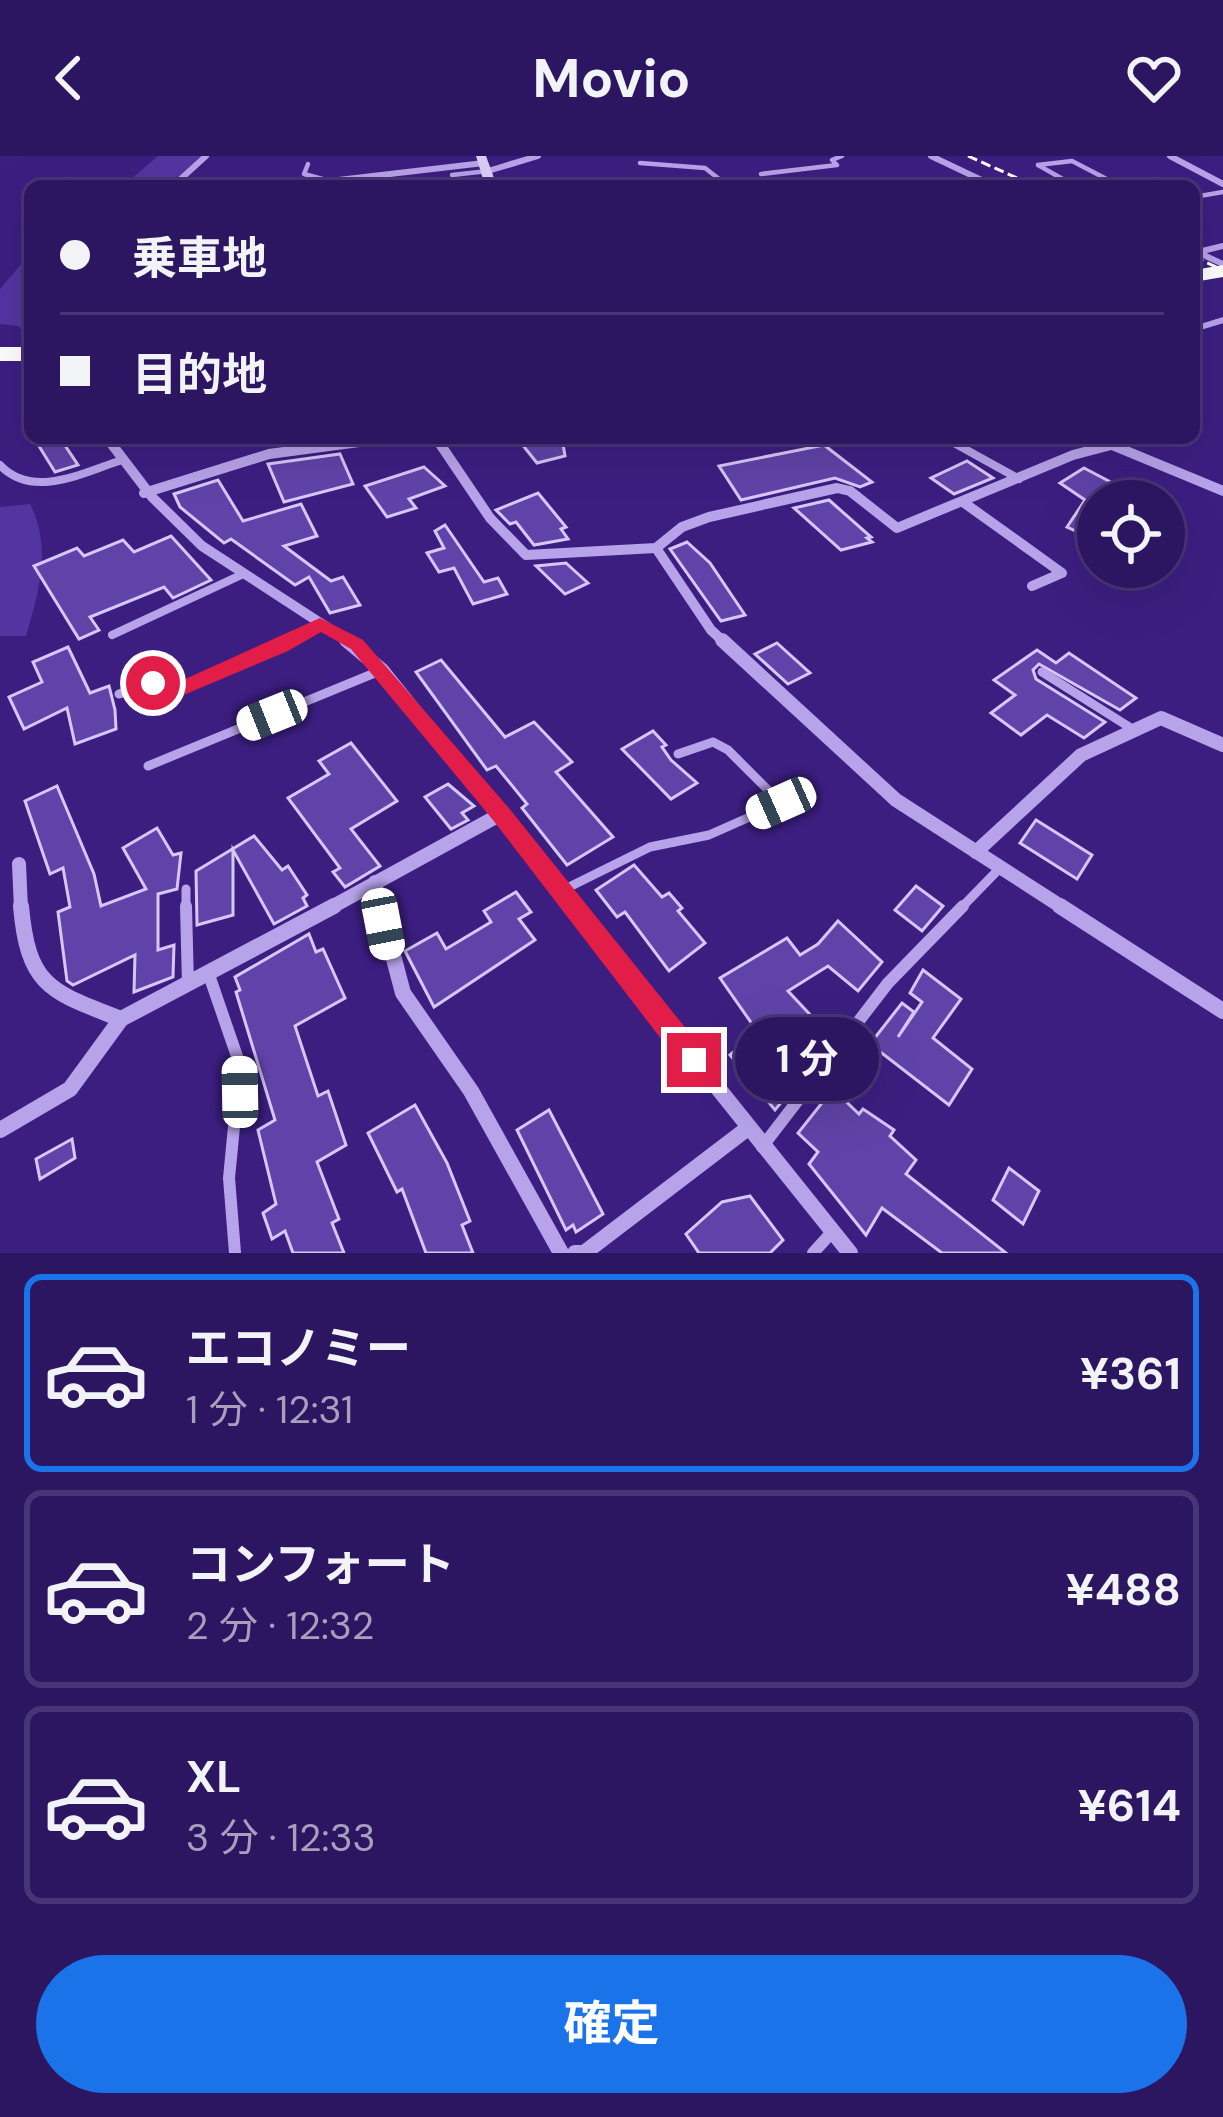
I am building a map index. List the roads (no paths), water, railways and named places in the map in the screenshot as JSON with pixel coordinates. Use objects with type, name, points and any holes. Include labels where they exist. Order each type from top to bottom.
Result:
[{"type":"street","points":[[180,180],[206,156]]},
{"type":"street","points":[[487,172],[538,156]]},
{"type":"street","points":[[932,156],[982,180]]},
{"type":"street","points":[[1170,156],[1223,188]]},
{"type":"street","points":[[314,180],[487,172],[528,180]]},
{"type":"street","points":[[111,444],[144,493],[172,522],[242,575],[357,644],[382,670],[850,1253]]},
{"type":"street","points":[[144,493],[269,454],[344,444]]},
{"type":"street","points":[[440,444],[490,518],[526,555],[656,548],[682,527],[709,517],[837,488],[850,491],[897,528],[1073,455],[1111,445],[1221,487]]},
{"type":"street","points":[[963,502],[1062,573],[1032,586]]},
{"type":"street","points":[[656,548],[711,630],[878,784],[999,868],[1223,1011]]},
{"type":"street","points":[[976,852],[1081,755],[1161,718],[1223,745]]},
{"type":"street","points":[[0,1130],[70,1089],[121,1018],[209,975],[501,814]]},
{"type":"street","points":[[19,864],[20,898],[35,975],[54,994],[121,1018]]},
{"type":"street","points":[[375,883],[392,965],[403,993],[471,1091],[561,1253]]},
{"type":"street","points":[[575,1253],[584,1253],[748,1128]]},
{"type":"lane","points":[[761,174],[837,165],[832,160],[842,156]]},
{"type":"lane","points":[[1064,180],[1038,165],[1072,161],[1108,180]]},
{"type":"lane","points":[[640,163],[705,168],[720,180]]},
{"type":"lane","points":[[308,164],[304,174],[327,177]]},
{"type":"lane","points":[[452,175],[487,172]]},
{"type":"lane","points":[[956,444],[1020,480]]},
{"type":"lane","points":[[0,465],[7,476],[23,484],[122,460]]},
{"type":"lane","points":[[112,635],[242,575]]},
{"type":"lane","points":[[119,694],[153,683],[174,692],[281,647],[320,624]]},
{"type":"lane","points":[[148,766],[382,670]]},
{"type":"lane","points":[[1042,672],[1134,731]]},
{"type":"lane","points":[[561,891],[650,847],[710,835],[781,803],[728,750],[713,742],[678,754]]},
{"type":"lane","points":[[762,1148],[888,983],[999,868]]},
{"type":"lane","points":[[186,889],[188,986]]},
{"type":"lane","points":[[209,975],[240,1065],[229,1178],[235,1253]]},
{"type":"lane","points":[[813,1253],[832,1232]]},
{"type":"railway","points":[[968,156],[1022,180]]},
{"type":"railway","points":[[1200,260],[1223,270]]}]
